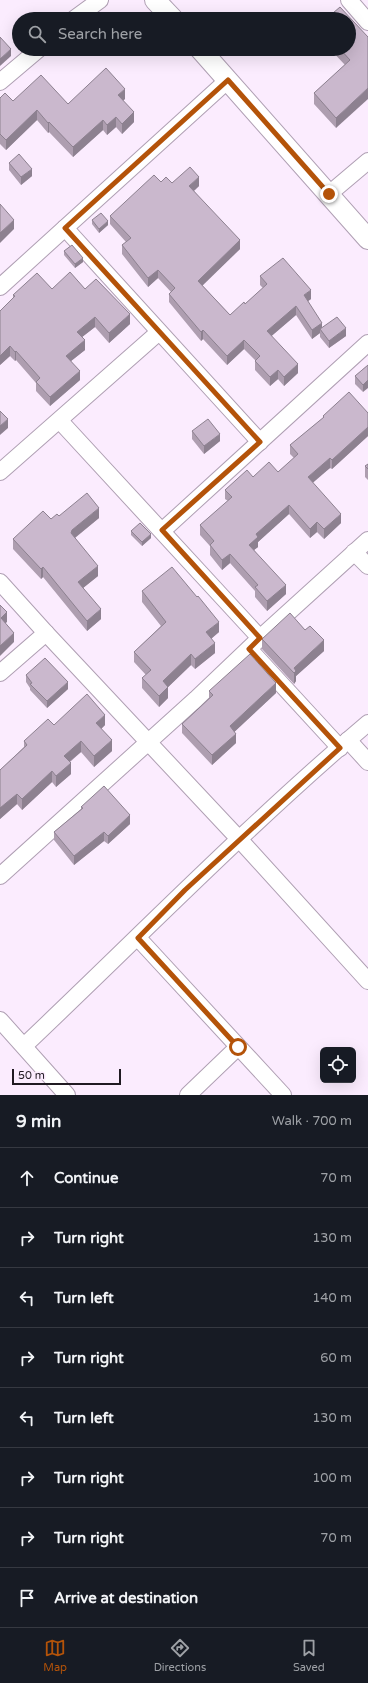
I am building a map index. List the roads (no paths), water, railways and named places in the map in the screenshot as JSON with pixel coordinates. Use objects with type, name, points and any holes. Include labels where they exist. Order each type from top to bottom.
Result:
[{"type":"street","points":[[84,12],[100,0]]},
{"type":"street","points":[[155,0],[166,12]]},
{"type":"street","points":[[349,0],[368,22]]},
{"type":"street","points":[[0,82],[31,56]]},
{"type":"street","points":[[206,56],[368,239]]},
{"type":"street","points":[[0,287],[228,80]]},
{"type":"street","points":[[329,194],[368,161]]},
{"type":"street","points":[[65,228],[260,442]]},
{"type":"street","points":[[0,472],[60,421],[159,332]]},
{"type":"street","points":[[162,530],[368,343]]},
{"type":"street","points":[[60,421],[162,530],[254,643],[344,744],[368,762]]},
{"type":"street","points":[[0,876],[196,699],[254,643],[368,540]]},
{"type":"street","points":[[354,552],[368,566]]},
{"type":"street","points":[[0,582],[240,840],[368,981]]},
{"type":"street","points":[[0,673],[46,633]]},
{"type":"street","points":[[24,1046],[138,938],[185,890],[368,723]]},
{"type":"street","points":[[138,938],[283,1095]]},
{"type":"street","points":[[0,1020],[67,1095]]},
{"type":"street","points":[[188,1095],[238,1047]]}]
